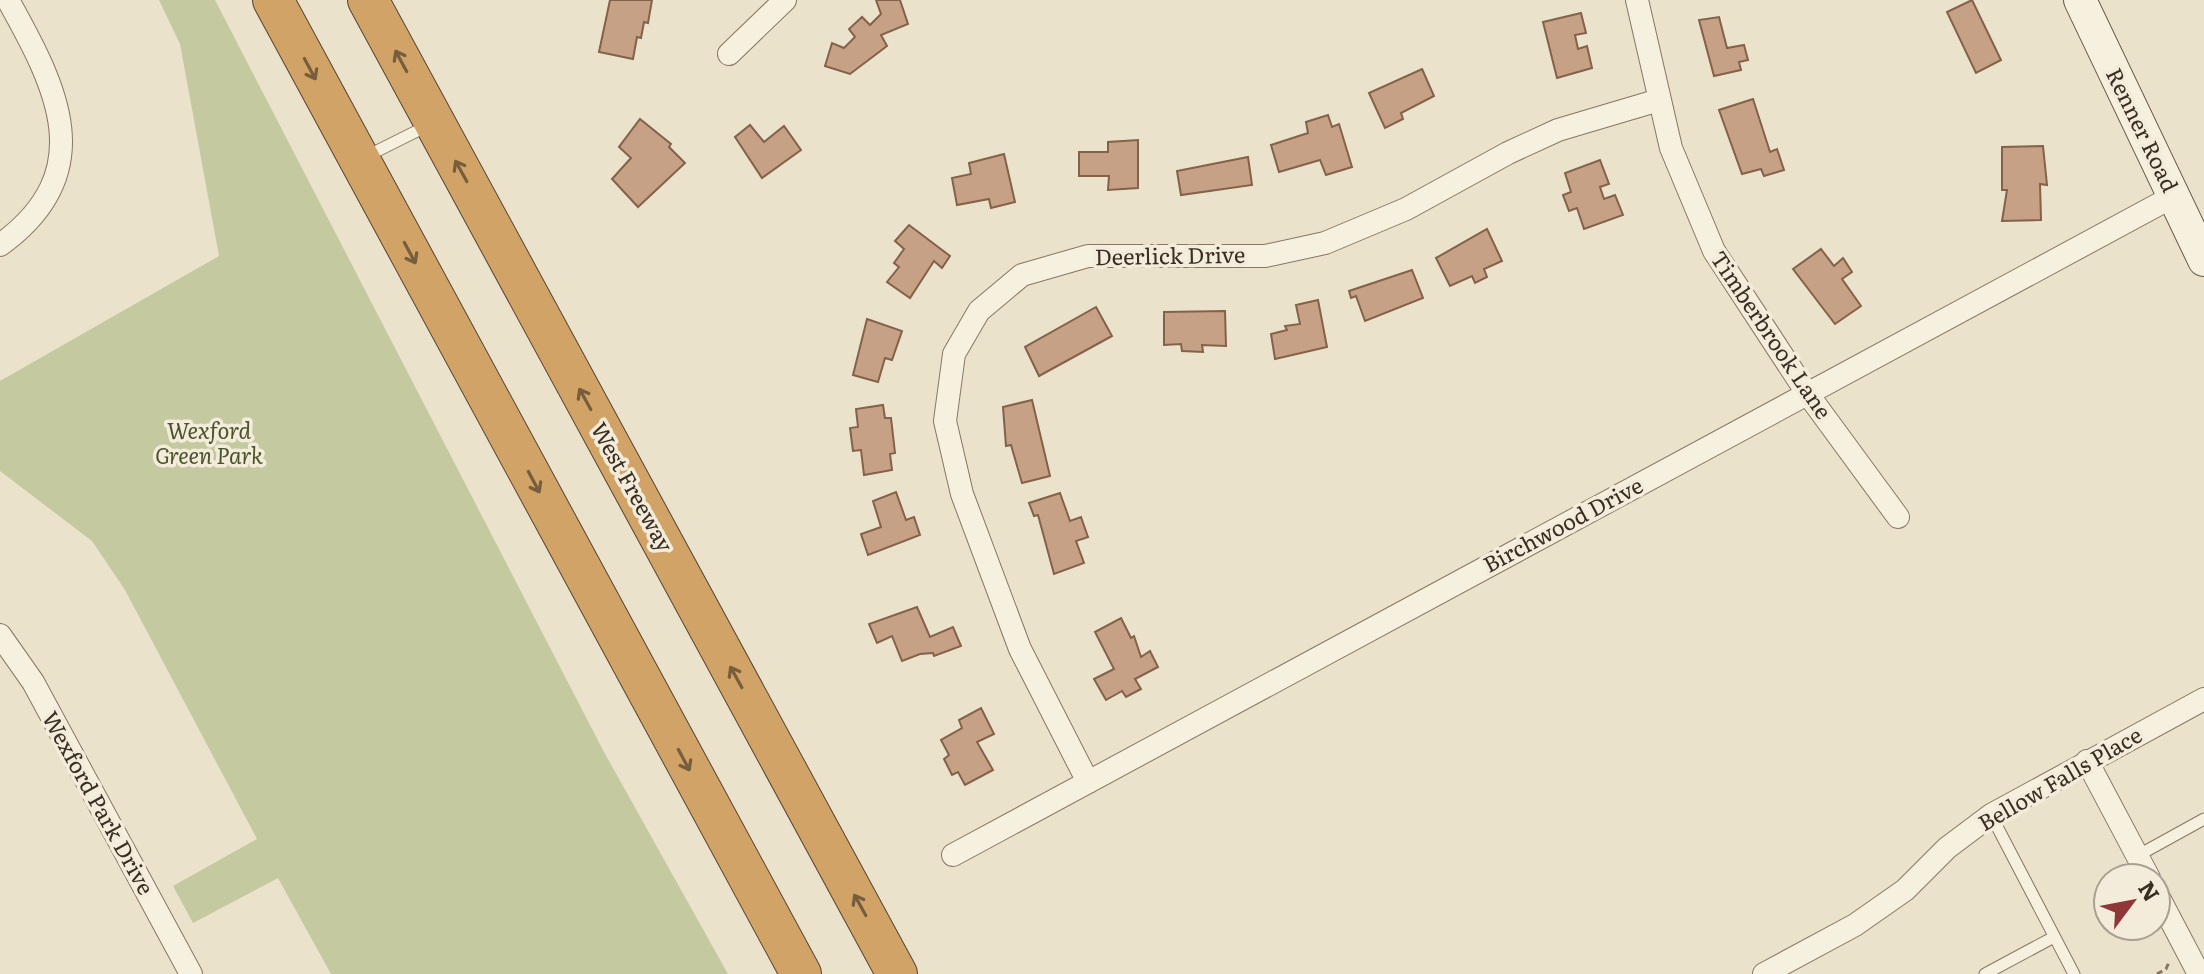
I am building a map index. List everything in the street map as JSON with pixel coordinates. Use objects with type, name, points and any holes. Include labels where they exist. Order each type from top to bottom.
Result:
[{"type":"highway","points":[[273,0],[801,974]]},
{"type":"highway","name":"West Freeway","points":[[368,0],[897,974]]},
{"type":"main road","name":"Renner Road","points":[[2080,0],[2204,260]]},
{"type":"street","points":[[0,245],[38,211],[57,172],[63,131],[54,89],[8,0]]},
{"type":"street","points":[[729,54],[785,0]]},
{"type":"street","name":"Timberbrook Lane","points":[[1637,0],[1671,148],[1714,251],[1807,393],[1898,517]]},
{"type":"street","name":"Deerlick Drive","points":[[1088,782],[1020,649],[962,494],[945,421],[954,354],[979,311],[1022,275],[1088,256],[1265,256],[1325,243],[1406,209],[1508,153],[1558,130],[1659,100]]},
{"type":"street","name":"Birchwood Drive","points":[[953,855],[2174,196]]},
{"type":"street","name":"Wexford Park Drive","points":[[0,635],[33,682],[191,974]]},
{"type":"street","name":"Bellow Falls Place","points":[[1764,974],[1855,925],[1905,890],[1947,848],[1991,815],[2204,699]]},
{"type":"street","points":[[2087,761],[2140,862]]},
{"type":"street","points":[[2172,925],[2195,973]]},
{"type":"lane","points":[[360,160],[434,122]]},
{"type":"lane","points":[[1991,815],[2074,974]]},
{"type":"lane","points":[[2137,856],[2204,819]]},
{"type":"lane","points":[[1985,974],[2054,937]]},
{"type":"green space","name":"Wexford Green Park","points":[[159,0],[215,0],[604,752],[728,974],[331,974],[278,878],[193,923],[173,886],[257,839],[125,590],[92,541],[0,471],[0,381],[219,256],[180,44]]},
{"type":"building","points":[[610,0],[652,0],[648,23],[644,22],[641,38],[637,37],[633,59],[599,52]]},
{"type":"building","points":[[876,0],[900,0],[908,24],[881,35],[887,46],[850,74],[825,66],[832,43],[844,48],[855,37],[849,29],[862,17],[870,25],[881,14]]},
{"type":"building","points":[[1972,0],[2001,60],[1976,73],[1947,12]]},
{"type":"building","points":[[1581,13],[1586,33],[1575,35],[1578,49],[1587,46],[1592,68],[1557,78],[1543,22]]},
{"type":"building","points":[[1719,17],[1727,48],[1744,45],[1748,60],[1739,62],[1741,70],[1714,76],[1699,20]]},
{"type":"building","points":[[1422,69],[1434,96],[1401,113],[1403,119],[1385,128],[1369,93]]},
{"type":"building","points":[[1753,99],[1770,152],[1777,149],[1784,170],[1764,176],[1761,169],[1742,174],[1719,110]]},
{"type":"building","points":[[1328,115],[1332,127],[1339,124],[1352,167],[1326,175],[1320,160],[1279,172],[1271,145],[1308,133],[1306,122]]},
{"type":"building","points":[[640,119],[671,144],[669,147],[685,163],[638,207],[612,179],[631,158],[619,147]]},
{"type":"building","points":[[750,125],[764,142],[784,126],[801,150],[762,178],[735,137]]},
{"type":"building","points":[[1138,140],[1138,188],[1108,190],[1109,176],[1079,176],[1079,152],[1108,152],[1108,142]]},
{"type":"building","points":[[2043,146],[2047,185],[2040,184],[2041,220],[2002,221],[2007,190],[2002,190],[2002,147]]},
{"type":"building","points":[[1004,154],[1015,202],[991,208],[989,199],[957,205],[952,178],[971,174],[969,163]]},
{"type":"building","points":[[1248,157],[1252,185],[1181,195],[1177,171]]},
{"type":"building","points":[[1600,160],[1609,184],[1600,187],[1604,199],[1615,195],[1623,215],[1584,229],[1577,208],[1569,211],[1563,195],[1571,192],[1565,173]]},
{"type":"building","points":[[909,225],[950,256],[942,268],[934,261],[910,298],[887,282],[899,267],[894,263],[904,249],[895,241]]},
{"type":"building","points":[[1487,229],[1502,261],[1484,269],[1487,277],[1475,283],[1472,276],[1450,286],[1436,258]]},
{"type":"building","points":[[1821,249],[1834,266],[1843,258],[1852,272],[1842,279],[1861,306],[1835,324],[1793,269]]},
{"type":"building","points":[[1412,270],[1423,298],[1365,321],[1356,296],[1351,298],[1349,291]]},
{"type":"building","points":[[1318,300],[1327,347],[1275,359],[1271,334],[1287,330],[1285,326],[1300,324],[1296,305]]},
{"type":"building","points":[[1096,307],[1112,336],[1039,376],[1025,347]]},
{"type":"building","points":[[1225,311],[1226,346],[1202,345],[1203,352],[1182,351],[1181,344],[1164,345],[1164,312]]},
{"type":"building","points":[[867,319],[902,331],[892,360],[885,358],[878,382],[853,375]]},
{"type":"building","points":[[1032,400],[1050,476],[1022,483],[1011,445],[1006,446],[1003,407]]},
{"type":"building","points":[[883,405],[885,418],[891,418],[895,453],[890,454],[892,470],[864,475],[861,450],[853,451],[850,428],[858,427],[856,409]]},
{"type":"building","points":[[896,492],[906,520],[914,517],[920,535],[868,555],[861,534],[881,527],[873,501]]},
{"type":"building","points":[[1060,493],[1070,521],[1081,517],[1088,537],[1076,541],[1084,563],[1054,574],[1038,515],[1034,516],[1029,503]]},
{"type":"building","points":[[917,607],[930,637],[953,627],[961,646],[934,656],[933,653],[920,654],[902,661],[892,636],[877,643],[869,624]]},
{"type":"building","points":[[1121,618],[1131,638],[1134,636],[1141,657],[1150,651],[1158,667],[1135,679],[1141,689],[1126,697],[1122,691],[1106,700],[1094,679],[1114,669],[1095,632]]},
{"type":"building","points":[[981,708],[994,734],[977,742],[993,770],[965,785],[958,772],[952,775],[944,759],[949,755],[941,740],[962,728],[959,720]]}]
